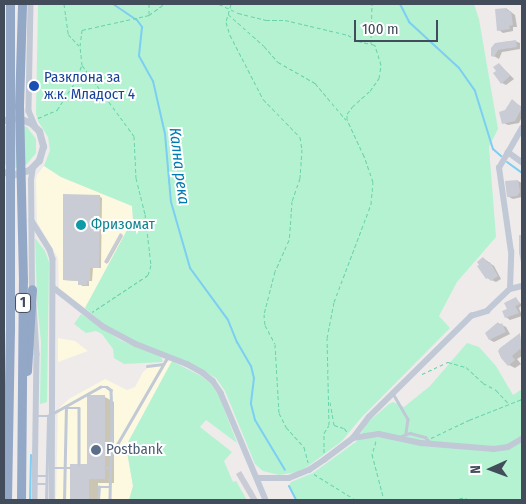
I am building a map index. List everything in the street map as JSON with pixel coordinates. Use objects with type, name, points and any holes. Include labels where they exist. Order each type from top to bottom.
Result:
[{"type":"highway","name":"1","points":[[7,500],[10,331],[10,4]]},
{"type":"highway","name":"1","points":[[21,500],[23,280],[19,106],[22,4]]},
{"type":"highway","points":[[22,421],[29,356],[32,289]]},
{"type":"highway","points":[[4,437],[8,473]]},
{"type":"street","points":[[31,4],[30,117],[41,136],[43,151],[33,168],[30,180],[32,289],[37,341],[35,500]]},
{"type":"street","points":[[4,120],[19,118],[36,127]]},
{"type":"street","points":[[510,289],[510,252],[499,168],[522,128]]},
{"type":"street","points":[[508,152],[522,162]]},
{"type":"street","points":[[4,172],[20,174],[33,168]]},
{"type":"street","points":[[31,218],[54,259],[52,500]]},
{"type":"street","points":[[257,478],[289,478],[309,470],[324,460],[353,438],[369,417],[471,316],[487,311],[510,289],[522,286]]},
{"type":"street","points":[[54,288],[88,316],[120,336],[203,372],[213,381],[221,393],[266,500]]},
{"type":"street","points":[[353,438],[379,434],[398,438],[494,449],[508,447],[522,439]]},
{"type":"lane","points":[[111,451],[118,443],[168,356]]},
{"type":"lane","points":[[147,366],[164,364]]},
{"type":"lane","points":[[36,416],[48,416],[91,390],[107,386],[112,394],[110,500]]},
{"type":"lane","points":[[393,394],[409,422],[406,433],[398,438]]},
{"type":"lane","points":[[64,500],[66,408],[79,408],[79,464]]},
{"type":"lane","points":[[46,500],[48,416]]},
{"type":"lane","points":[[406,433],[430,442]]},
{"type":"lane","points":[[52,468],[70,468]]},
{"type":"lane","points":[[105,468],[110,468]]},
{"type":"lane","points":[[36,476],[47,476]]},
{"type":"lane","points":[[36,484],[47,484]]},
{"type":"lane","points":[[98,500],[99,487],[110,487]]},
{"type":"path","points":[[64,4],[68,34],[80,46]]},
{"type":"path","points":[[149,4],[149,15]]},
{"type":"path","points":[[30,117],[38,118],[57,110],[75,82],[82,65],[80,46],[82,30],[149,15],[164,4]]},
{"type":"path","points":[[219,4],[238,13],[266,20],[285,20],[348,35],[358,41],[375,45],[381,65],[379,78],[370,91],[352,107],[347,114],[346,120]]},
{"type":"path","points":[[231,4],[226,22],[230,35],[263,99],[300,137],[302,149],[300,178],[292,201],[289,240],[275,271],[264,314],[265,325],[275,344],[279,413],[286,427],[304,447],[309,470],[356,500]]},
{"type":"path","points":[[371,44],[372,4]]},
{"type":"path","points":[[227,13],[264,46],[278,62],[315,83],[346,120],[364,156],[373,182],[368,211],[334,302],[326,346],[329,425],[324,433],[324,460]]},
{"type":"path","points":[[82,65],[134,136],[136,178],[145,214],[151,265],[148,274],[88,316]]},
{"type":"path","points":[[407,380],[448,362],[466,367],[483,383],[496,390],[509,404]]},
{"type":"path","points":[[329,393],[334,425],[344,428],[353,438]]},
{"type":"path","points":[[430,442],[522,399]]},
{"type":"path","points":[[379,434],[372,454],[384,500]]},
{"type":"path","points":[[453,500],[466,497],[466,500]]},
{"type":"shaded area","points":[[44,166],[61,177],[132,206],[133,219],[85,308],[59,289],[58,258],[37,222],[36,180],[37,175]]},
{"type":"shaded area","points":[[58,338],[75,341],[88,351],[58,362]]},
{"type":"shaded area","points":[[172,361],[126,446],[133,486],[129,500],[56,500],[58,409],[69,399],[105,379],[127,390],[135,387],[143,372],[147,369],[147,365]]},
{"type":"green space","points":[[38,4],[474,4],[479,19],[498,129],[489,147],[496,237],[457,282],[439,316],[450,328],[361,418],[342,441],[307,467],[297,472],[279,475],[263,471],[255,464],[225,391],[216,378],[188,362],[138,343],[105,325],[85,308],[133,219],[132,206],[61,177],[44,166],[50,150],[48,137],[38,121],[36,113]]},
{"type":"green space","points":[[13,123],[27,127],[36,139],[36,153],[27,164],[13,168],[4,164],[4,126]]},
{"type":"green space","points":[[35,238],[45,251],[49,262],[47,402],[40,404],[41,342],[37,302]]},
{"type":"green space","points":[[81,314],[120,340],[161,357],[163,362],[124,364],[114,358],[113,349],[102,334],[96,331],[86,333],[74,324]]},
{"type":"green space","points":[[467,343],[479,347],[496,366],[513,395],[522,389],[522,500],[296,500],[289,486],[291,482],[313,473],[357,441],[367,423],[389,404],[393,402],[404,407],[430,386]]},
{"type":"green space","points":[[172,361],[201,376],[210,383],[219,396],[237,443],[206,420],[200,427],[232,452],[224,461],[233,482],[236,481],[247,500],[129,500],[133,486],[126,446]]},
{"type":"building","points":[[507,8],[507,11],[511,11],[513,25],[509,26],[510,29],[497,31],[495,9]]},
{"type":"building","points":[[516,40],[517,47],[498,50],[494,57],[491,56],[491,48],[495,43]]},
{"type":"building","points":[[499,63],[510,76],[501,84],[493,73],[496,71],[493,67]]},
{"type":"building","points":[[512,99],[522,108],[515,121],[502,124],[499,112],[505,110]]},
{"type":"building","points":[[518,180],[520,192],[517,196],[507,197],[505,181]]},
{"type":"building","name":"Фризомат","points":[[63,194],[100,195],[99,268],[90,268],[90,281],[87,281],[87,285],[78,285],[78,281],[63,280]]},
{"type":"building","points":[[120,233],[123,235],[107,264],[104,262]]},
{"type":"building","points":[[519,235],[522,235],[521,262],[519,253]]},
{"type":"building","points":[[483,257],[488,263],[490,262],[498,276],[491,281],[488,278],[486,279],[477,266],[479,265],[477,262]]},
{"type":"building","points":[[516,297],[520,304],[515,306],[519,313],[505,318],[502,311],[507,309],[504,303]]},
{"type":"building","points":[[498,322],[499,325],[502,323],[506,332],[489,340],[485,333]]},
{"type":"building","points":[[520,333],[522,352],[520,349],[512,356],[515,360],[508,366],[498,351]]},
{"type":"building","name":"Postbank","points":[[87,395],[105,395],[105,479],[89,479],[89,500],[70,500],[70,464],[87,464]]},
{"type":"building","points":[[241,471],[258,500],[251,500],[236,474]]},
{"type":"waterway","name":"Кална река","points":[[113,4],[137,20],[142,27],[139,56],[153,81],[165,134],[171,202],[190,268],[228,320],[237,342],[251,366],[254,378],[251,404],[255,420],[285,470]]},
{"type":"waterway","points":[[400,4],[409,22],[459,68],[475,91],[493,149],[501,156]]},
{"type":"waterway","points":[[507,162],[522,173]]},
{"type":"waterway","points":[[30,500],[31,455]]},
{"type":"waterway","name":"Кална река","points":[[289,486],[296,500]]},
{"type":"place","name":"Разклона за ж.к. Младост 4","points":[[34,86]]},
{"type":"place","name":"Фризомат","points":[[81,225]]},
{"type":"place","name":"Postbank","points":[[96,450]]}]
